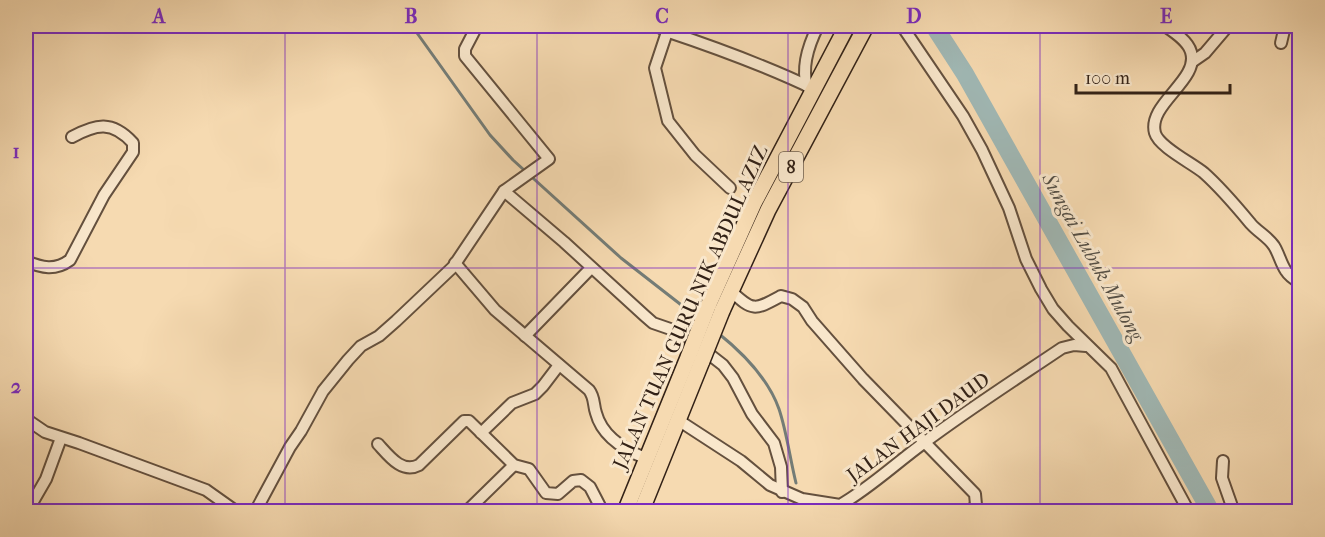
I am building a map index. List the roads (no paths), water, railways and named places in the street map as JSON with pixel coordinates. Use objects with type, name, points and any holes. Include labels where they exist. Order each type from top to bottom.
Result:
[{"type":"main road","name":"JALAN TUAN GURU NIK ABDUL AZIZ","points":[[625,512],[645,458],[695,358],[754,203],[810,88],[847,26]]},
{"type":"main road","name":"JALAN TUAN GURU NIK ABDUL AZIZ","points":[[715,308],[731,291],[768,210],[866,26]]},
{"type":"main road","name":"JALAN TUAN GURU NIK ABDUL AZIZ","points":[[641,512],[678,420],[695,358]]},
{"type":"street","points":[[255,512],[290,447],[335,375],[361,346],[379,336],[396,321],[455,263],[504,191],[549,159],[465,56],[465,50],[477,26]]},
{"type":"street","points":[[810,88],[804,76],[810,45],[818,26]]},
{"type":"street","points":[[902,26],[963,116],[982,150],[1009,208],[1026,259],[1041,289],[1053,309],[1086,346],[1111,368],[1188,512]]},
{"type":"street","points":[[1165,26],[1191,51],[1192,62],[1189,70],[1158,113],[1154,124],[1155,134],[1161,143],[1202,171],[1233,201],[1252,225],[1275,247],[1286,273],[1299,283]]},
{"type":"street","points":[[1192,62],[1205,53],[1228,26]]},
{"type":"street","points":[[1281,43],[1285,26]]},
{"type":"street","points":[[730,188],[695,155],[668,121],[655,68],[664,27],[731,52],[760,66],[776,70],[810,88]]},
{"type":"street","points":[[26,261],[52,268],[62,266],[70,260],[104,195],[133,152],[133,142],[127,136],[105,126],[96,125],[72,137]]},
{"type":"street","points":[[504,191],[653,322],[682,333],[723,365],[733,378],[752,414],[774,443],[782,467],[782,492]]},
{"type":"street","points":[[455,263],[482,297],[594,397],[597,416],[616,442],[626,450],[645,458]]},
{"type":"street","points":[[525,336],[591,268]]},
{"type":"street","points":[[731,291],[745,304],[755,308],[781,296],[792,299],[803,307],[812,321],[863,379],[975,494],[976,505],[969,512]]},
{"type":"street","name":"JALAN HAJI DAUD","points":[[678,420],[741,461],[782,492],[842,508],[924,442],[986,398],[1062,348],[1074,345],[1086,346]]},
{"type":"street","points":[[481,433],[512,404],[535,393],[560,365]]},
{"type":"street","points":[[26,419],[45,432],[206,490],[237,512]]},
{"type":"street","points":[[378,444],[394,461],[408,468],[414,468],[464,421],[472,422],[514,465],[524,466],[529,470],[542,490],[550,495],[558,494],[573,481],[585,482],[603,512]]},
{"type":"street","points":[[27,512],[46,479],[61,438]]},
{"type":"street","points":[[1223,461],[1222,478],[1234,512]]},
{"type":"street","points":[[466,512],[514,465]]},
{"type":"waterway","points":[[412,26],[490,135],[513,160],[621,258],[698,318]]},
{"type":"waterway","name":"Sungai Lubuk Mulong","points":[[934,26],[965,74],[1211,512]]},
{"type":"waterway","points":[[718,333],[754,367],[774,398],[784,427],[796,483]]}]
